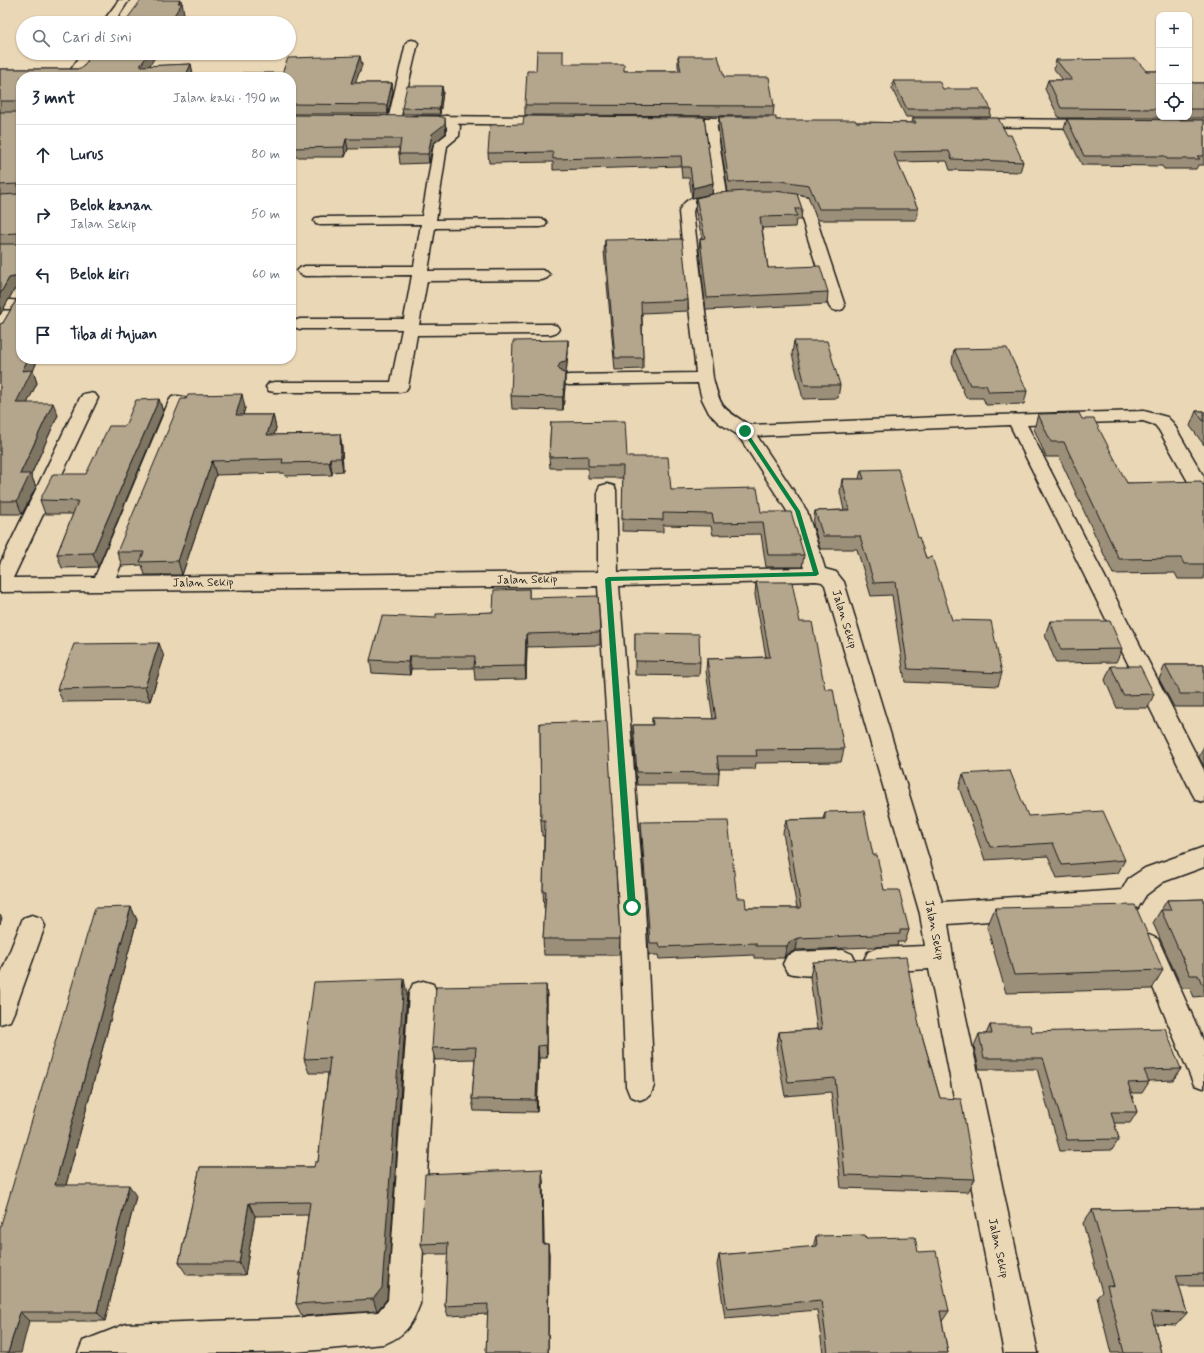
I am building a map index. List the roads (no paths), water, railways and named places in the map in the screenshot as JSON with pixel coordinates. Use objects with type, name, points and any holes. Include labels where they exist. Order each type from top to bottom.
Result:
[{"type":"street","points":[[113,16],[124,0]]},
{"type":"street","points":[[394,120],[412,43]]},
{"type":"street","points":[[75,72],[83,60]]},
{"type":"street","points":[[378,120],[564,121]]},
{"type":"street","points":[[275,387],[399,387],[421,273],[441,144],[453,136],[454,126],[446,120]]},
{"type":"street","points":[[659,122],[758,122]]},
{"type":"street","points":[[710,122],[729,198],[694,202],[688,206],[686,212],[704,378],[711,402],[716,411],[724,418],[745,431],[798,511],[816,574]]},
{"type":"street","points":[[957,123],[1108,124]]},
{"type":"street","points":[[752,198],[791,197],[803,200],[837,306]]},
{"type":"street","points":[[321,221],[540,223]]},
{"type":"street","points":[[306,271],[542,275]]},
{"type":"street","points":[[6,321],[12,300]]},
{"type":"street","points":[[300,324],[551,329]]},
{"type":"street","points":[[569,380],[704,378]]},
{"type":"street","points":[[0,585],[89,398]]},
{"type":"street","points":[[103,583],[178,401]]},
{"type":"street","points":[[745,431],[1144,416],[1161,422],[1167,427],[1204,494]]},
{"type":"street","points":[[1016,420],[1204,793]]},
{"type":"street","points":[[607,490],[608,579],[632,907],[640,1086]]},
{"type":"street","name":"Jalan Sekip","points":[[0,585],[608,579],[816,574],[829,577],[834,582],[933,914],[940,957],[1021,1353]]},
{"type":"street","points":[[1129,900],[1136,887],[1154,875],[1204,857]]},
{"type":"street","points":[[933,914],[1129,900]]},
{"type":"street","points":[[1129,900],[1204,1075]]},
{"type":"street","points":[[0,1012],[32,926]]},
{"type":"street","points":[[796,964],[940,957]]},
{"type":"street","points":[[95,1353],[126,1341],[295,1335],[384,1328],[392,1323],[398,1316],[404,1304],[423,993]]}]
